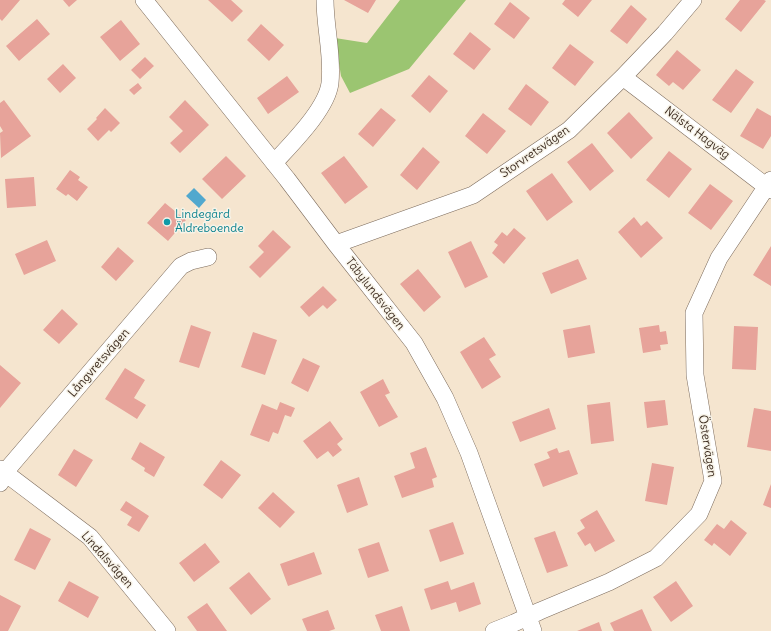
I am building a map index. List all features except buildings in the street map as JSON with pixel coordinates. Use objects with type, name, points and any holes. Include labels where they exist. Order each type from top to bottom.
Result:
[{"type":"street","name":"Täbylundsvägen","points":[[144,0],[288,179],[336,244],[414,343],[445,398],[469,453],[530,624]]},
{"type":"street","points":[[274,163],[321,106],[330,84],[330,60],[325,0]]},
{"type":"street","name":"Storvretsvägen","points":[[336,244],[473,195],[569,130],[665,33],[693,0]]},
{"type":"street","name":"Nälsta Hagväg","points":[[623,77],[770,186]]},
{"type":"street","name":"Östervägen","points":[[494,631],[530,624],[656,558],[699,514],[713,481],[695,374],[694,313],[719,258],[770,186]]},
{"type":"street","name":"Långvretsvägen","points":[[2,475],[181,266],[191,261],[208,257]]},
{"type":"street","name":"Lindalsvägen","points":[[2,475],[90,537],[167,631]]},
{"type":"green space","points":[[400,0],[466,0],[409,69],[350,93],[341,76],[335,38],[367,43]]},
{"type":"water","points":[[194,188],[206,200],[199,208],[186,196]]},
{"type":"place","name":"Lindegård Äldreboende","points":[[167,222]]}]
